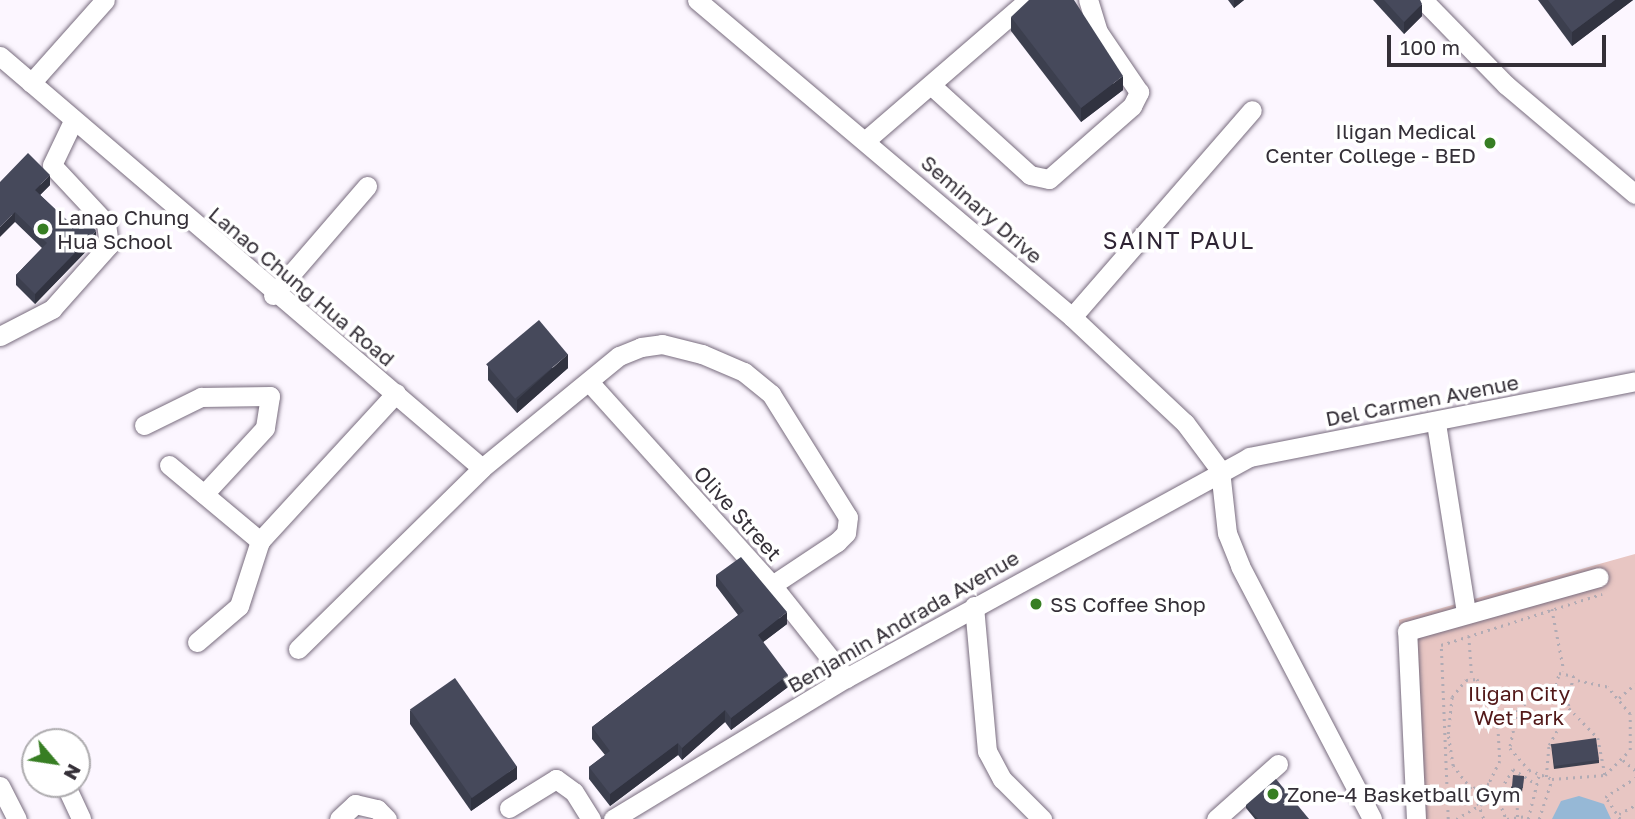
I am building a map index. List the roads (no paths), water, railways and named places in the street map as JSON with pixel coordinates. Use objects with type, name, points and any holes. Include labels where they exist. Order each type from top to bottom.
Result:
[{"type":"street","points":[[31,83],[105,0]]},
{"type":"street","name":"Seminary Drive","points":[[697,0],[866,140],[1072,317],[1185,423],[1220,470]]},
{"type":"street","points":[[715,15],[729,0]]},
{"type":"street","points":[[866,140],[932,86],[1028,0]]},
{"type":"street","points":[[932,86],[1030,175],[1049,179],[1132,106],[1139,92],[1098,32],[1088,0]]},
{"type":"street","points":[[1423,0],[1507,85],[1635,194]]},
{"type":"street","name":"Lanao Chung Hua Road","points":[[0,56],[273,295],[396,393],[482,468]]},
{"type":"street","points":[[1072,317],[1252,110]]},
{"type":"street","points":[[0,336],[52,309],[109,245],[106,223],[52,165],[73,121]]},
{"type":"street","points":[[273,295],[367,187]]},
{"type":"street","points":[[298,649],[482,468],[590,383],[619,356],[662,344],[744,372],[771,394],[849,524],[837,542],[772,585]]},
{"type":"street","name":"Del Carmen Avenue","points":[[1220,470],[1249,457],[1436,423],[1635,381]]},
{"type":"street","name":"Olive Street","points":[[590,383],[772,585],[846,678]]},
{"type":"street","points":[[197,642],[239,606],[260,541],[396,393]]},
{"type":"street","points":[[144,425],[201,397],[270,396],[265,428],[204,494]]},
{"type":"street","points":[[1436,423],[1466,612]]},
{"type":"street","points":[[169,465],[260,541]]},
{"type":"street","points":[[1220,470],[1227,533],[1240,566],[1372,819]]},
{"type":"street","name":"Benjamin Andrada Avenue","points":[[613,819],[846,678],[1220,470]]},
{"type":"street","points":[[1416,819],[1407,631],[1466,612],[1599,577]]},
{"type":"street","points":[[974,606],[987,751],[1002,779],[1042,819]]},
{"type":"street","points":[[1221,818],[1278,764]]},
{"type":"street","points":[[509,808],[556,779],[574,792],[591,819]]},
{"type":"street","points":[[0,786],[17,819]]},
{"type":"street","points":[[71,798],[81,819]]},
{"type":"street","points":[[339,819],[355,804],[377,809],[387,819]]},
{"type":"water","points":[[1579,796],[1604,804],[1611,819],[1552,819],[1561,801]]},
{"type":"place","name":"Iligan Medical Center College - BED","points":[[1490,143]]},
{"type":"place","name":"Lanao Chung Hua School","points":[[43,229]]},
{"type":"place","name":"SS Coffee Shop","points":[[1036,604]]},
{"type":"place","name":"Zone-4 Basketball Gym","points":[[1273,794]]},
{"type":"district","name":"SAINT PAUL","points":[[1179,240]]},
{"type":"park label","name":"Iligan City Wet Park","points":[[1519,705]]}]
